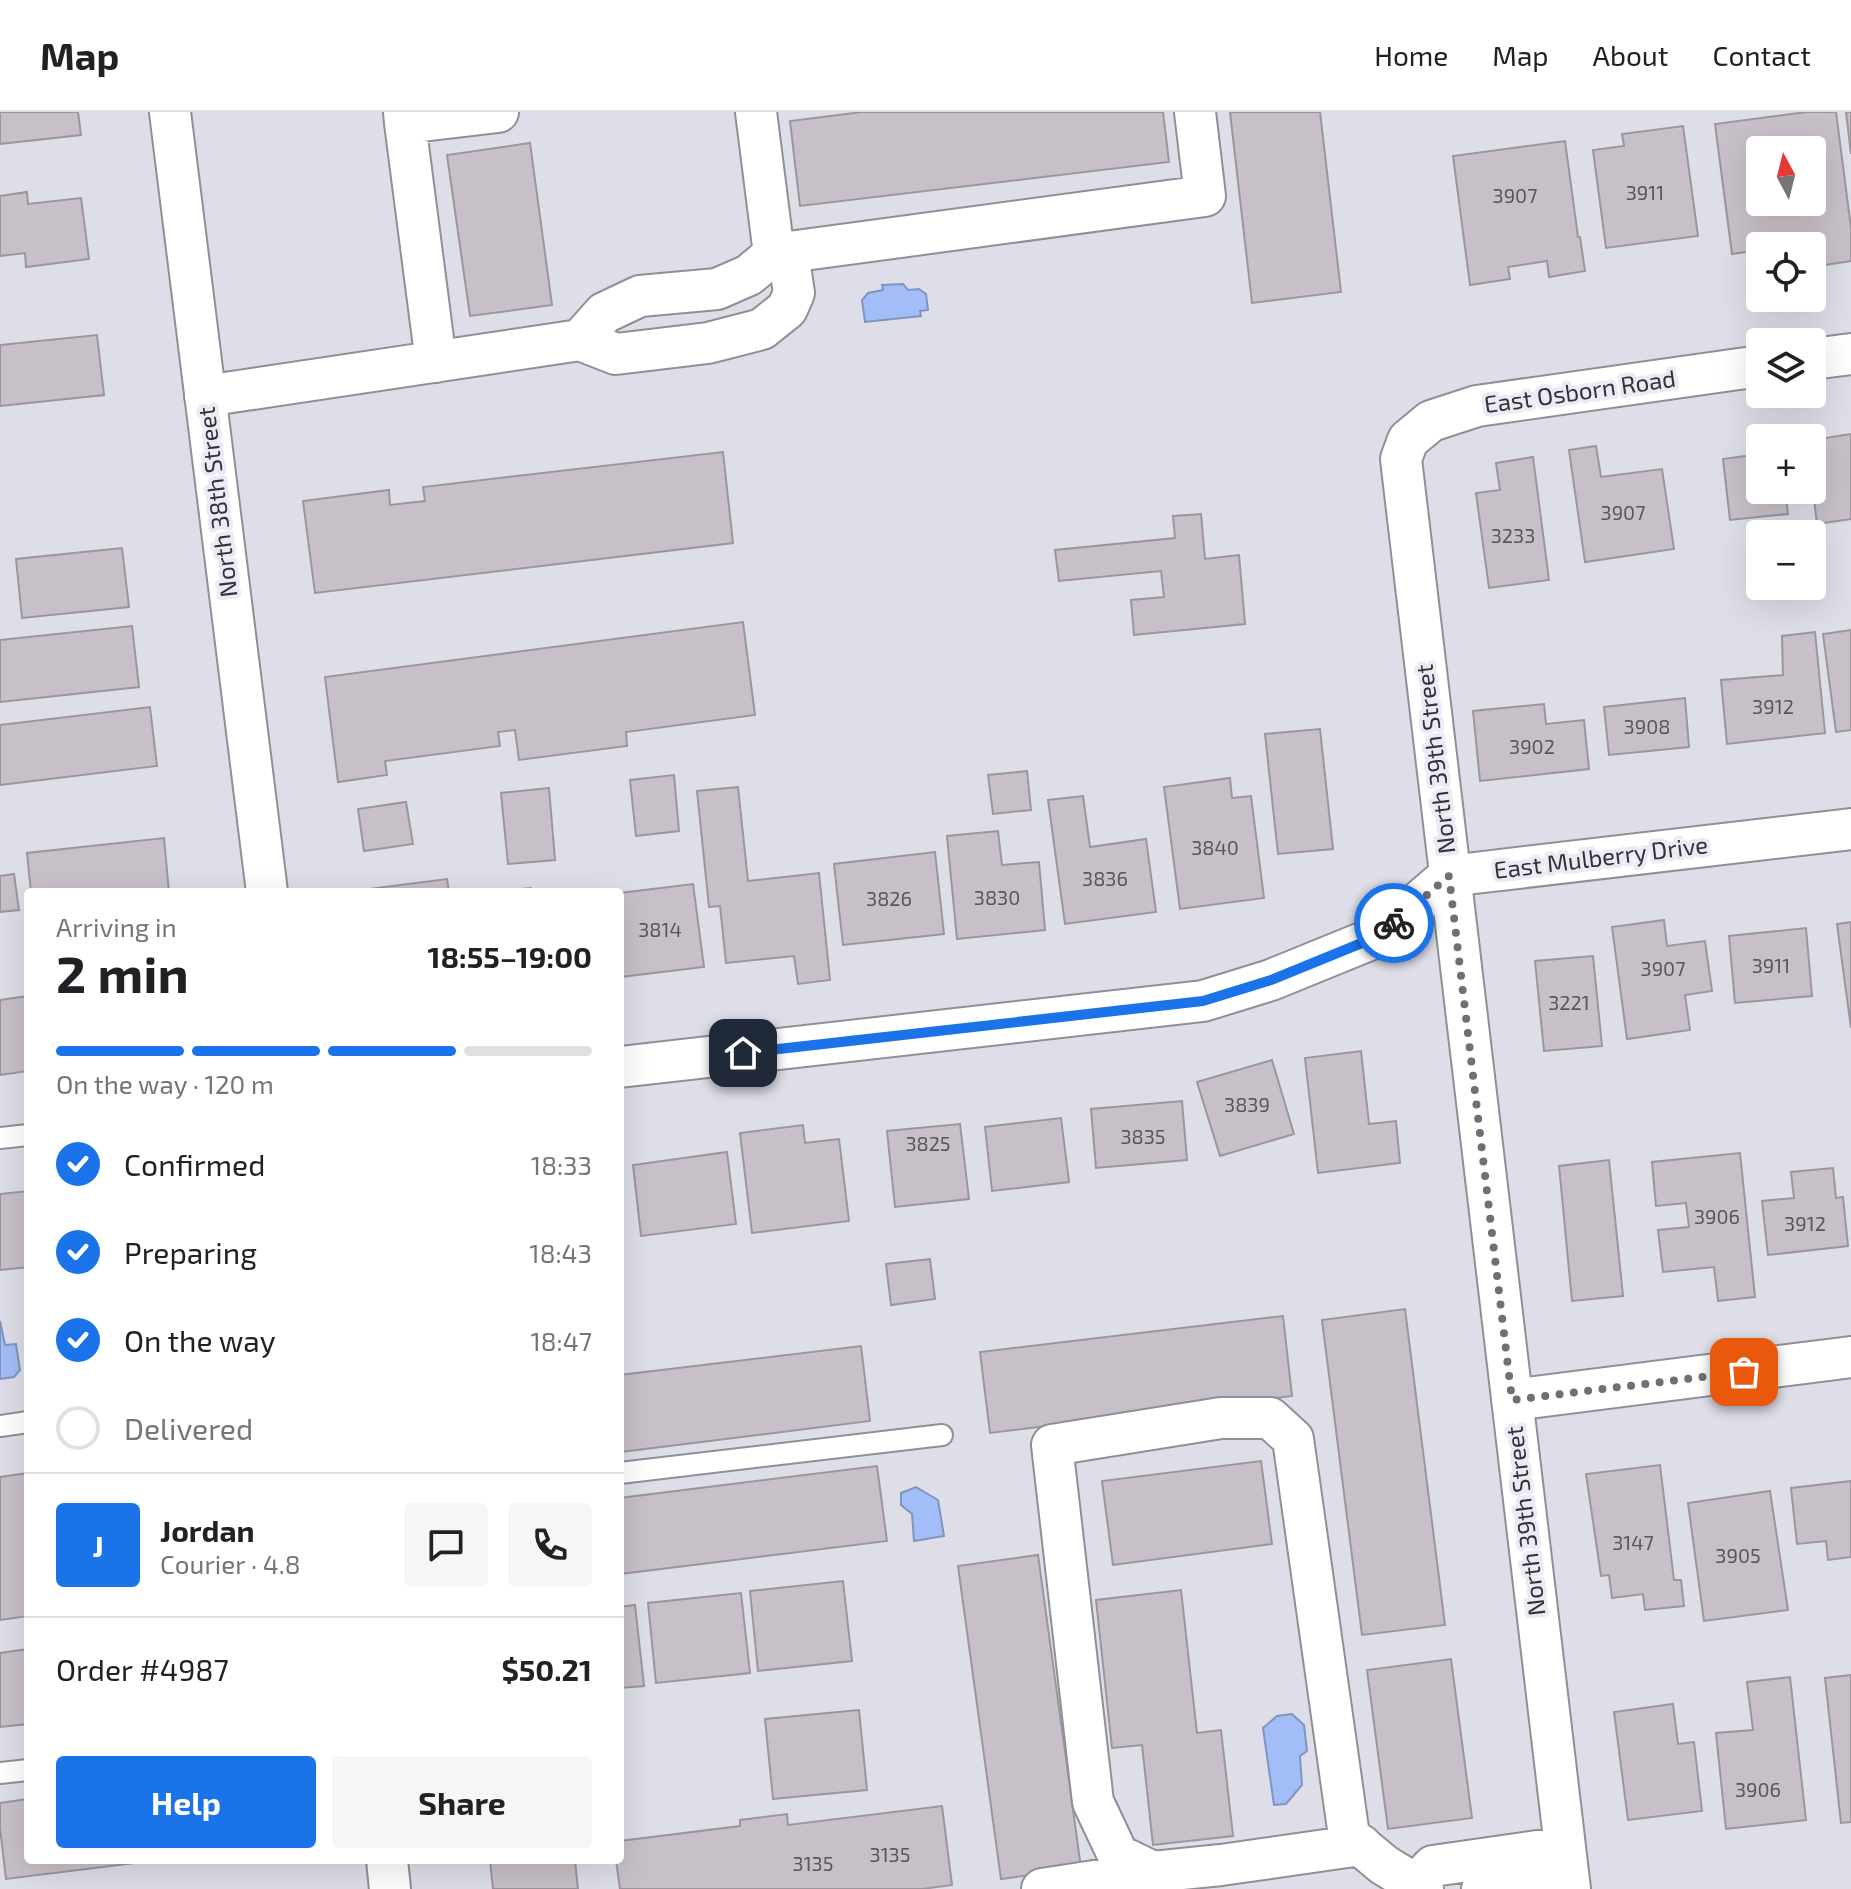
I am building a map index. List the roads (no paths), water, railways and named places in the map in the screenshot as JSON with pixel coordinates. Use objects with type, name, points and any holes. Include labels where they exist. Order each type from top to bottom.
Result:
[{"type":"street","name":"North 38th Street","points":[[170,112],[266,888]]},
{"type":"street","points":[[436,362],[405,117],[498,112]]},
{"type":"street","points":[[205,396],[580,340],[616,354],[708,343],[762,329],[787,309],[794,293],[791,273],[774,254],[756,112]]},
{"type":"street","points":[[580,340],[604,313],[640,296],[711,290],[749,275],[774,254],[1205,196],[1195,112]]},
{"type":"street","points":[[711,290],[724,338]]},
{"type":"street","points":[[1826,357],[1851,354]]},
{"type":"street","name":"East Osborn Road","points":[[1408,440],[1431,421],[1477,406],[1746,368]]},
{"type":"street","name":"North 39th Street","points":[[1408,440],[1401,459],[1568,1871]]},
{"type":"street","name":"East Mulberry Drive","points":[[1449,876],[1851,829]]},
{"type":"street","points":[[624,1067],[1203,1001],[1271,980],[1379,936],[1449,876]]},
{"type":"street","points":[[1512,1400],[1851,1357]]},
{"type":"street","points":[[1153,1872],[1118,1855],[1093,1802],[1052,1445],[1221,1418],[1270,1418],[1293,1439],[1349,1836],[1419,1887],[1433,1866],[1568,1871]]},
{"type":"street","points":[[1042,1889],[1361,1845]]},
{"type":"street","points":[[387,1864],[390,1889]]},
{"type":"street","points":[[1482,1889],[1568,1871]]},
{"type":"lane","points":[[0,1138],[24,1135]]},
{"type":"lane","points":[[0,1426],[24,1423]]},
{"type":"lane","points":[[624,1473],[942,1435]]},
{"type":"lane","points":[[0,1773],[24,1770]]},
{"type":"water","points":[[903,284],[908,290],[919,289],[926,294],[928,310],[920,311],[921,316],[865,322],[862,300],[868,293],[883,290],[882,285]]},
{"type":"water","points":[[0,1321],[5,1345],[16,1344],[20,1370],[14,1377],[0,1379]]},
{"type":"water","points":[[916,1487],[938,1500],[944,1536],[914,1541],[912,1514],[901,1505],[901,1493]]},
{"type":"water","points":[[1292,1714],[1304,1725],[1307,1751],[1300,1756],[1302,1785],[1286,1804],[1274,1805],[1263,1728],[1277,1716]]}]
